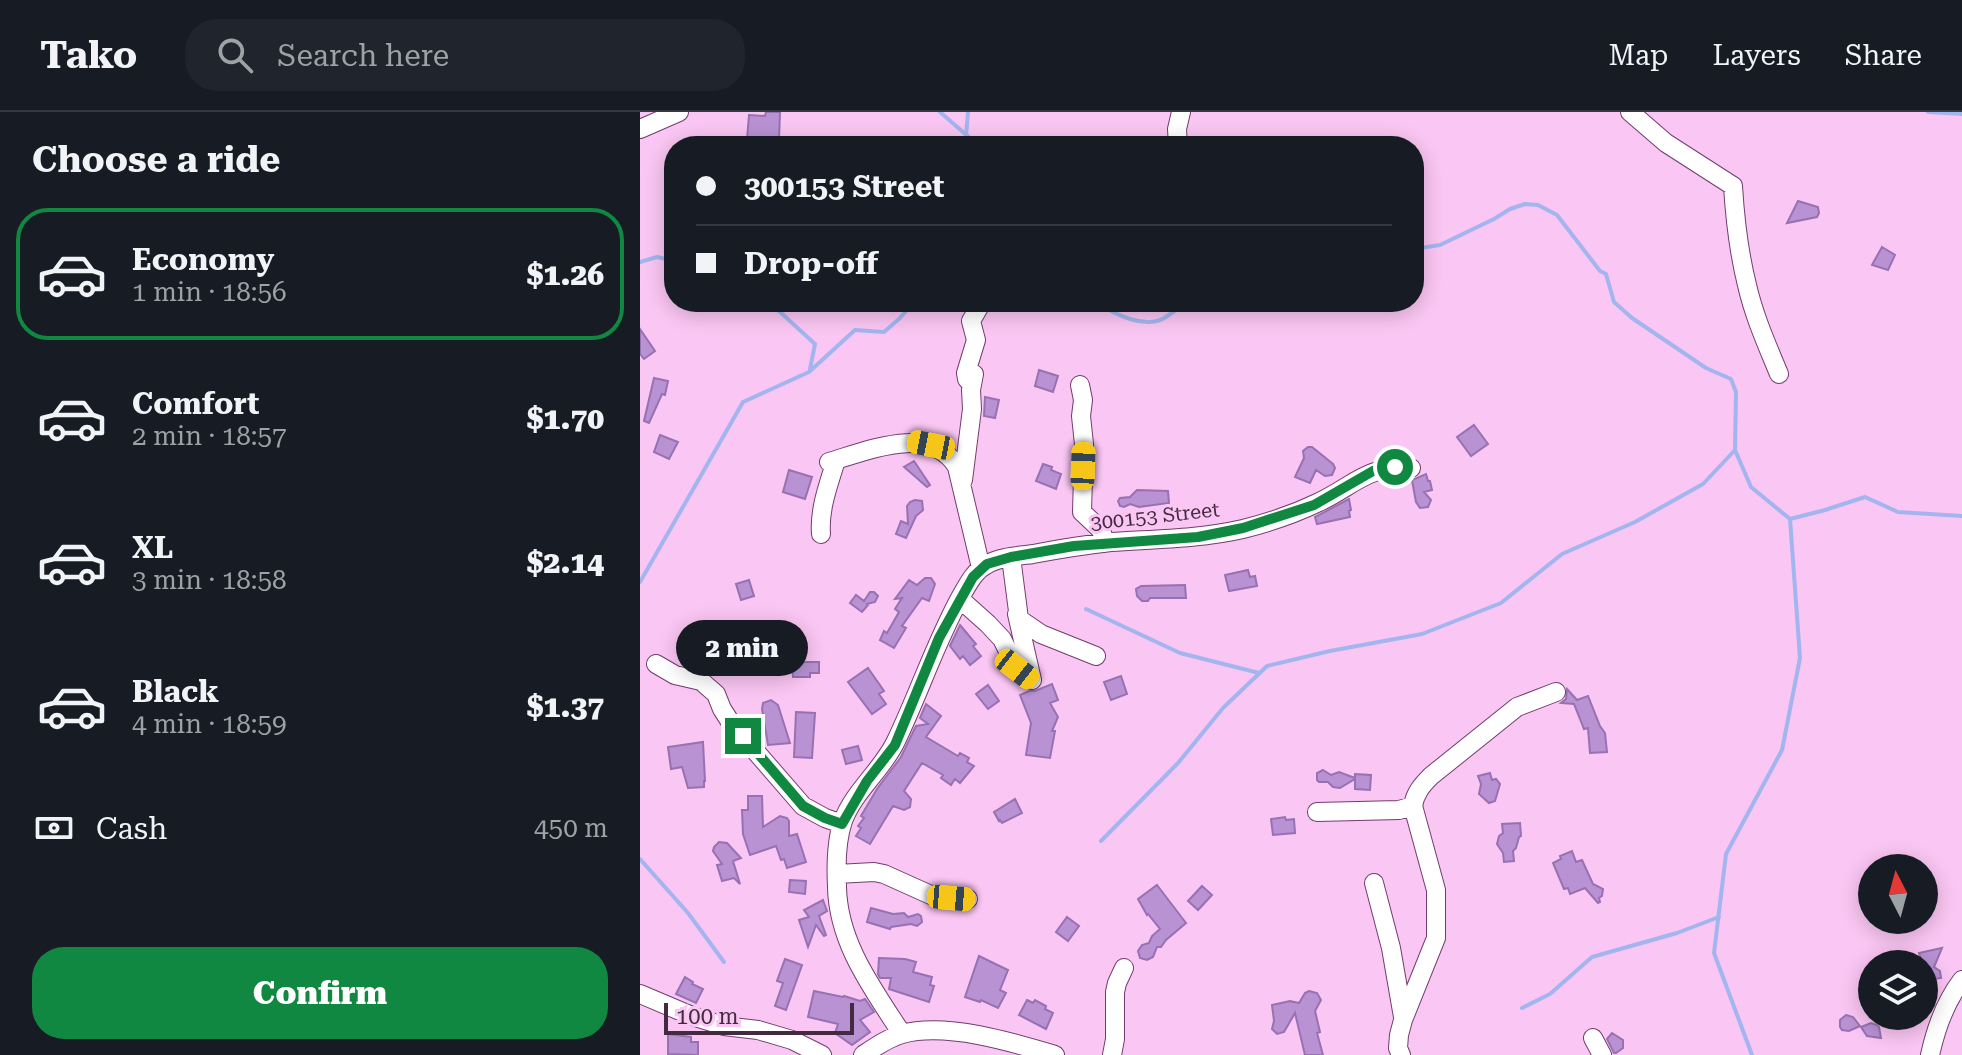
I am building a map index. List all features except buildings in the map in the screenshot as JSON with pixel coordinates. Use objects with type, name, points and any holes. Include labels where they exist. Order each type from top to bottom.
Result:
[{"type":"street","points":[[640,129],[679,112]]},
{"type":"street","points":[[1177,136],[1181,112]]},
{"type":"street","points":[[1630,112],[1666,143],[1733,186],[1747,288],[1779,374]]},
{"type":"street","points":[[962,487],[972,409],[973,380],[967,379],[966,373],[976,340],[971,321],[976,312]]},
{"type":"street","points":[[1080,385],[1084,444],[1082,512],[1101,530],[1105,543]]},
{"type":"street","points":[[821,534],[824,497],[832,461],[904,443],[931,445],[953,460],[957,467],[981,568],[939,638],[895,745],[867,781],[842,824],[839,840],[838,907],[843,929],[867,980],[902,1034]]},
{"type":"street","name":"300153 Street","points":[[981,568],[994,561],[1074,546],[1198,537],[1243,528],[1314,505],[1373,471],[1411,468]]},
{"type":"street","points":[[960,599],[1002,639],[1017,669],[1032,680],[1017,614],[1011,557]]},
{"type":"street","points":[[1017,614],[1024,623],[1041,634],[1096,656]]},
{"type":"street","points":[[656,664],[675,675],[701,681],[716,694],[731,723],[803,806],[842,824]]},
{"type":"street","points":[[1401,1055],[1398,1048],[1403,1020],[1436,938],[1436,890],[1413,806],[1414,797],[1431,776],[1517,707],[1556,692]]},
{"type":"street","points":[[1317,812],[1399,810],[1413,806]]},
{"type":"street","points":[[837,874],[874,872],[933,896],[968,899]]},
{"type":"street","points":[[1374,883],[1391,948],[1403,1020]]},
{"type":"street","points":[[1112,1055],[1115,992],[1124,968]]},
{"type":"street","points":[[1930,1055],[1935,1031],[1947,1003],[1962,980]]},
{"type":"street","points":[[640,994],[724,1026],[758,1030],[792,1040],[822,1055]]},
{"type":"street","points":[[863,1055],[902,1034],[929,1032],[987,1037],[1055,1055]]},
{"type":"street","points":[[1593,1038],[1602,1055]]},
{"type":"waterway","points":[[940,112],[968,136]]},
{"type":"waterway","points":[[966,136],[968,112]]},
{"type":"waterway","points":[[1928,112],[1962,114]]},
{"type":"waterway","points":[[1424,247],[1440,245],[1510,209],[1525,204],[1538,205],[1557,215],[1600,271],[1606,274],[1614,302],[1632,318],[1706,368],[1731,379],[1736,392],[1735,450],[1751,487],[1790,519],[1865,497],[1898,512],[1962,516]]},
{"type":"waterway","points":[[640,262],[657,257],[664,259]]},
{"type":"waterway","points":[[780,312],[815,344],[810,369]]},
{"type":"waterway","points":[[640,582],[743,402],[809,372],[855,330],[884,332],[905,312]]},
{"type":"waterway","points":[[1113,312],[1150,322],[1173,312]]},
{"type":"waterway","points":[[1101,841],[1178,763],[1223,708],[1267,666],[1422,634],[1501,603],[1562,554],[1635,522],[1703,484],[1735,450]]},
{"type":"waterway","points":[[1752,1055],[1714,953],[1726,854],[1782,750],[1800,658],[1790,519]]},
{"type":"waterway","points":[[1086,609],[1180,653],[1259,673]]},
{"type":"waterway","points":[[640,859],[688,913],[724,962]]},
{"type":"waterway","points":[[1522,1008],[1550,994],[1592,957],[1677,933],[1719,917]]},
{"type":"route","points":[[743,736],[803,806],[842,824],[867,781],[895,745],[939,638],[973,577],[987,564],[1074,546],[1170,540],[1243,528],[1314,505],[1373,471],[1395,467]]}]
